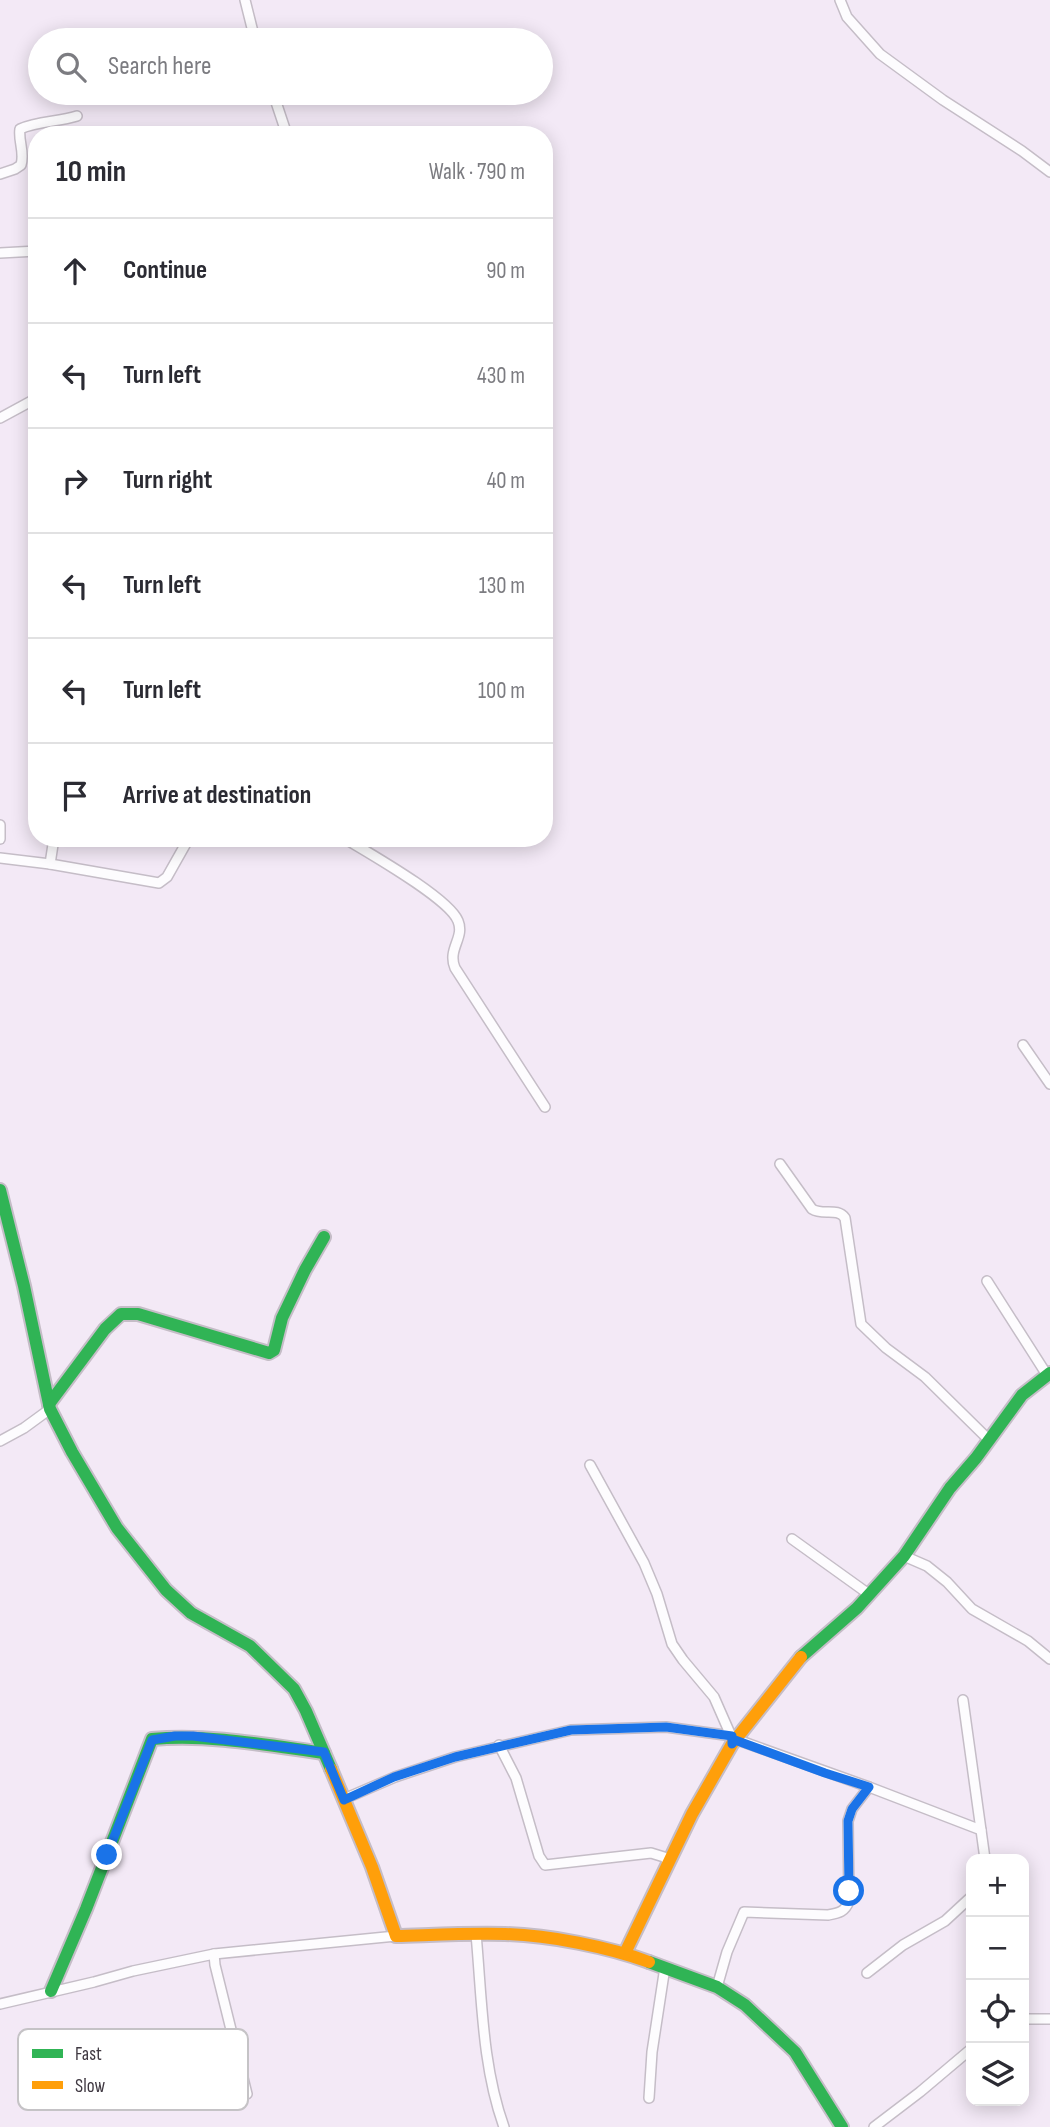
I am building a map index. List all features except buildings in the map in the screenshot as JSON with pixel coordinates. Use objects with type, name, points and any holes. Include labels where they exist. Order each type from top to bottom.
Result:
[{"type":"street","points":[[244,0],[252,28]]},
{"type":"street","points":[[841,0],[847,17],[880,54],[1050,172]]},
{"type":"street","points":[[277,105],[284,126]]},
{"type":"street","points":[[0,174],[21,165],[23,154],[20,129],[31,124],[58,122],[77,116]]},
{"type":"street","points":[[0,253],[28,252]]},
{"type":"street","points":[[0,418],[28,403]]},
{"type":"street","points":[[0,825],[0,839]]},
{"type":"street","points":[[50,864],[53,847]]},
{"type":"street","points":[[0,858],[159,883],[170,871],[184,847]]},
{"type":"street","points":[[359,847],[415,882],[454,914],[460,930],[453,951],[455,968],[545,1107]]},
{"type":"street","points":[[1023,1045],[1050,1084]]},
{"type":"street","points":[[780,1164],[812,1209],[818,1212],[837,1212],[845,1218],[861,1324],[886,1348],[925,1377],[988,1438]]},
{"type":"street","points":[[0,1190],[24,1286],[49,1407],[72,1452],[117,1528],[166,1590],[191,1614],[250,1646],[294,1689],[324,1752],[372,1867],[396,1936]]},
{"type":"street","points":[[0,1441],[24,1428],[49,1407],[105,1329],[121,1314],[138,1314],[268,1353],[274,1350],[282,1318],[324,1237]]},
{"type":"street","points":[[625,1953],[692,1814],[733,1740],[804,1654],[870,1595],[904,1556],[942,1498],[976,1458],[988,1438],[1022,1395],[1049,1374],[987,1281]]},
{"type":"street","points":[[590,1465],[644,1563],[657,1594],[672,1644],[714,1697],[733,1740]]},
{"type":"street","points":[[792,1539],[870,1595]]},
{"type":"street","points":[[904,1556],[926,1566],[947,1582],[972,1609],[1028,1641],[1050,1659]]},
{"type":"street","points":[[963,1700],[984,1854]]},
{"type":"street","points":[[344,1800],[394,1777],[499,1745],[571,1730],[666,1727],[733,1740],[869,1787],[981,1830]]},
{"type":"street","points":[[51,1992],[152,1740],[193,1736],[324,1752]]},
{"type":"street","points":[[499,1745],[516,1777],[539,1856],[545,1865],[651,1853],[664,1857],[669,1862]]},
{"type":"street","points":[[718,1987],[727,1952],[744,1912],[828,1915],[847,1908],[848,1821],[852,1809],[869,1787]]},
{"type":"street","points":[[867,1973],[903,1945],[945,1922],[966,1903]]},
{"type":"street","points":[[0,2004],[174,1961],[214,1954],[396,1936],[476,1934],[540,1937],[625,1953],[718,1987],[746,2005],[794,2052],[842,2127]]},
{"type":"street","points":[[476,1934],[487,2060],[495,2101],[504,2127]]},
{"type":"street","points":[[214,1954],[231,2029]]},
{"type":"street","points":[[649,2098],[656,2023],[665,1967]]},
{"type":"street","points":[[1029,2019],[1050,2019]]},
{"type":"street","points":[[874,2127],[966,2053]]},
{"type":"traffic: fast","points":[[0,1190],[50,1409],[72,1452],[117,1528],[166,1590],[191,1613],[250,1646],[294,1689],[331,1769]]},
{"type":"traffic: fast","points":[[49,1404],[105,1329],[121,1314],[138,1314],[269,1353],[274,1350],[282,1318],[324,1237]]},
{"type":"traffic: fast","points":[[801,1657],[857,1608],[904,1556],[950,1488],[976,1458],[1022,1395],[1050,1373]]},
{"type":"traffic: fast","points":[[51,1991],[152,1739],[217,1739],[324,1753]]},
{"type":"traffic: fast","points":[[649,1962],[717,1987],[745,2005],[795,2052],[842,2127]]},
{"type":"traffic: slow","points":[[625,1953],[692,1814],[732,1744],[801,1657]]},
{"type":"traffic: slow","points":[[331,1769],[372,1867],[396,1936],[522,1935],[597,1947],[649,1962]]},
{"type":"route","points":[[107,1855],[152,1740],[193,1736],[324,1752],[344,1800],[394,1777],[499,1745],[571,1730],[666,1727],[732,1736],[732,1744],[735,1740],[869,1787],[852,1809],[848,1821],[849,1891]]}]
